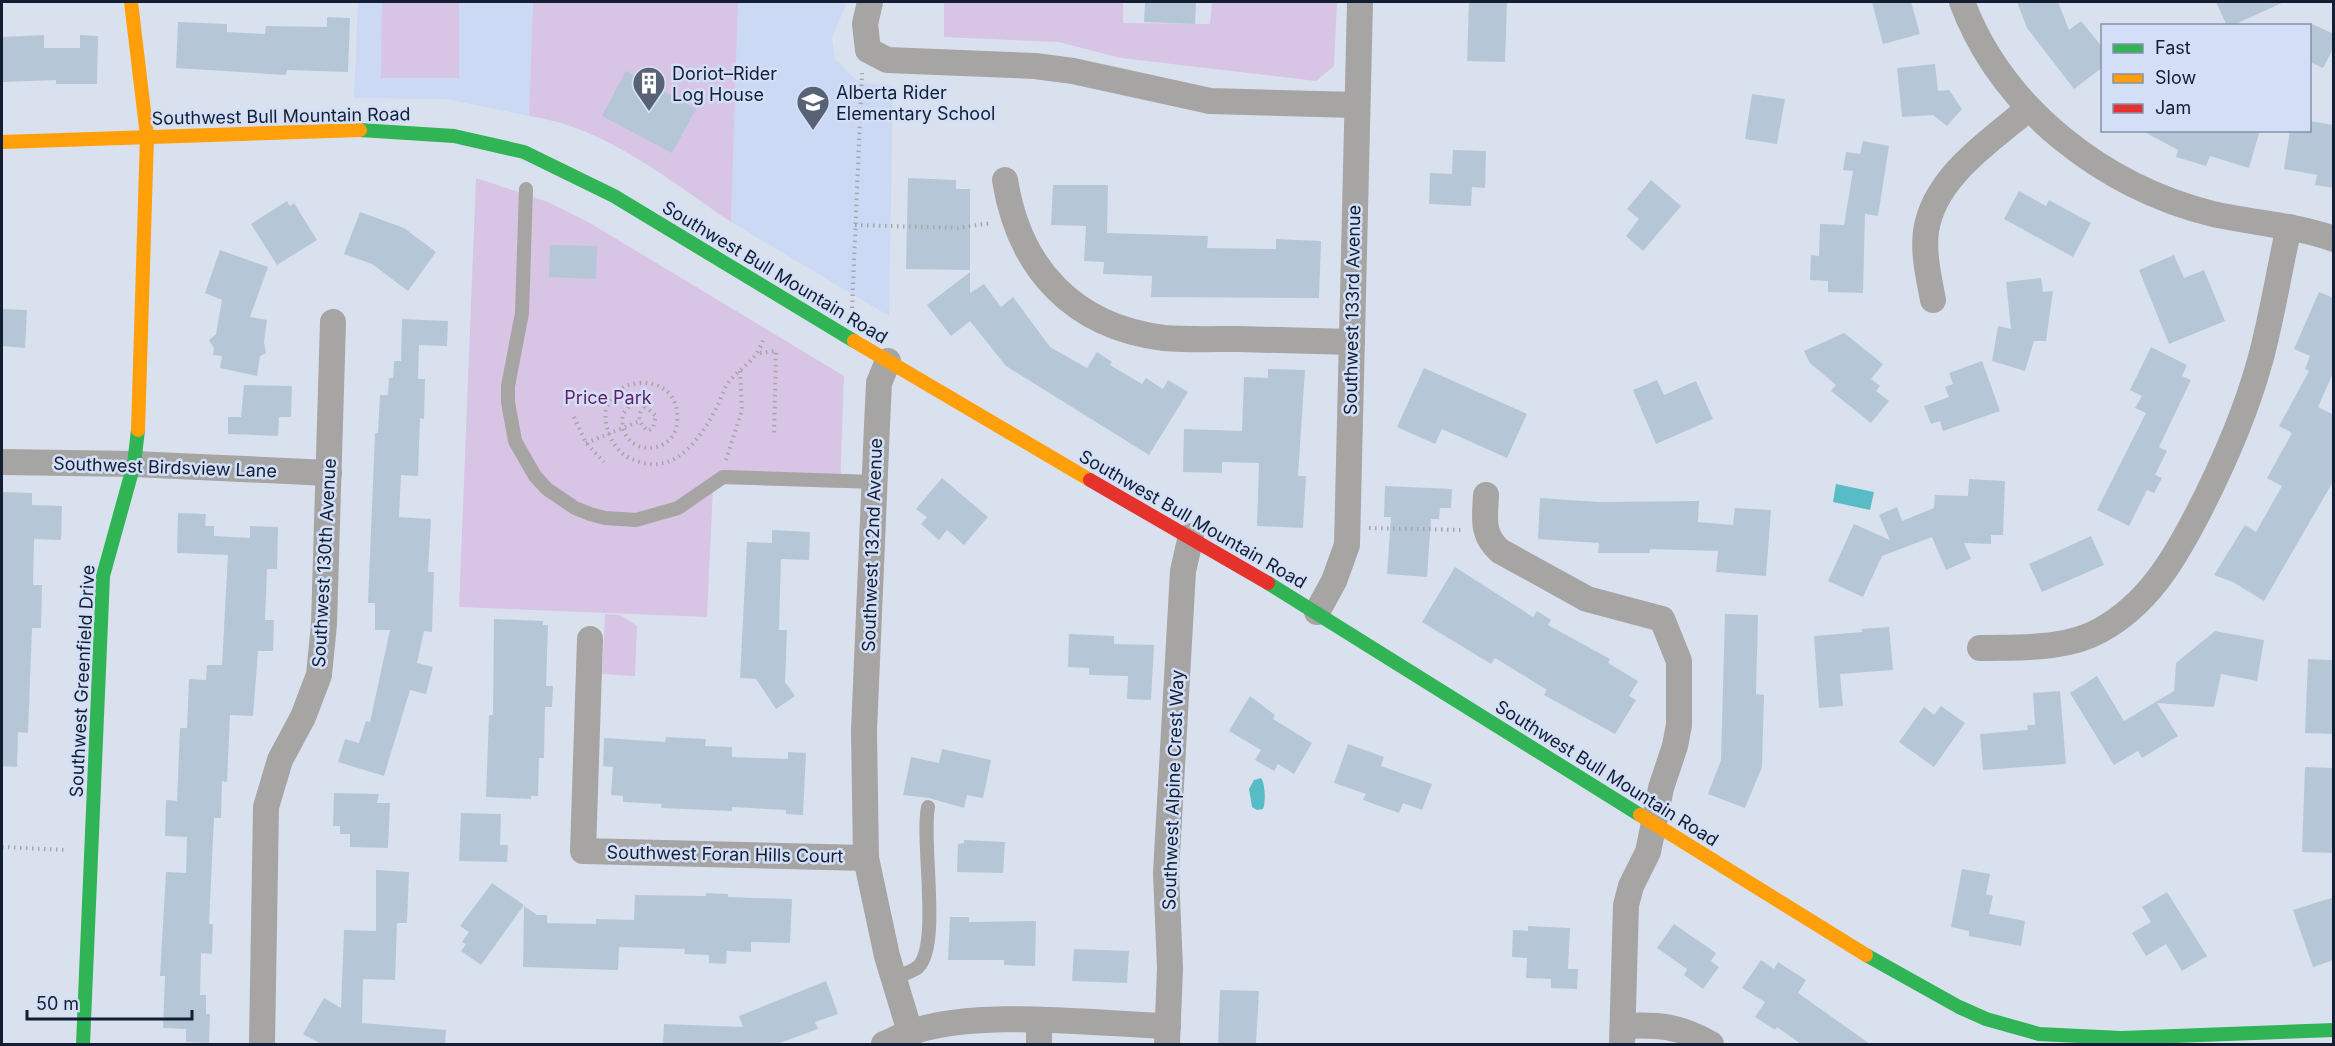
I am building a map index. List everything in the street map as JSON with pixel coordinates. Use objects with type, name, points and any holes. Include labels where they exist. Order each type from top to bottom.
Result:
[{"type":"main road","name":"Southwest Greenfield Drive","points":[[83,1044],[103,576],[134,464],[138,431],[147,136],[131,2]]},
{"type":"main road","name":"Southwest Bull Mountain Road","points":[[2,142],[362,130],[454,136],[524,152],[614,196],[1006,433],[1191,536],[1317,612],[1900,976],[1986,1019],[2039,1034],[2067,1037],[2121,1038],[2334,1030]]},
{"type":"street","points":[[870,2],[865,24],[868,50],[886,60],[1035,66],[1073,71],[1210,101],[1356,105]]},
{"type":"street","name":"Southwest 133rd Avenue","points":[[1317,612],[1342,561],[1347,527],[1360,2]]},
{"type":"street","points":[[1962,2],[1982,43],[2028,109],[2107,171],[2141,189],[2214,214],[2289,227],[2334,239]]},
{"type":"street","points":[[1933,300],[1926,260],[1926,231],[1933,205],[1948,182],[1970,158],[2028,109]]},
{"type":"street","points":[[1005,180],[1011,216],[1037,267],[1062,295],[1096,318],[1128,330],[1165,338],[1352,342]]},
{"type":"street","points":[[1980,648],[2030,647],[2066,643],[2099,631],[2133,609],[2158,582],[2179,550],[2220,472],[2239,422],[2260,361],[2289,227]]},
{"type":"street","name":"Southwest 130th Avenue","points":[[262,1044],[266,807],[280,760],[303,717],[319,675],[324,624],[333,322]]},
{"type":"street","name":"Southwest 132nd Avenue","points":[[888,361],[879,389],[864,731],[866,858],[893,979],[910,1032]]},
{"type":"street","name":"Southwest Birdsview Lane","points":[[2,462],[134,464],[329,473]]},
{"type":"street","points":[[1486,495],[1485,531],[1490,543],[1500,551],[1587,599],[1662,619],[1679,661],[1679,725],[1653,823],[1648,852],[1631,886],[1626,905],[1623,1035],[1659,1024],[1689,1032],[1710,1044]]},
{"type":"street","name":"Southwest Alpine Crest Way","points":[[1168,1035],[1170,968],[1166,873],[1183,571],[1191,536]]},
{"type":"street","name":"Southwest Foran Hills Court","points":[[590,639],[583,851],[866,858]]},
{"type":"street","points":[[884,1044],[910,1032],[976,1021],[1039,1032],[1168,1035]]},
{"type":"lane","points":[[526,189],[522,313],[508,387],[508,402],[515,441],[535,476],[547,489],[575,508],[605,518],[628,520],[650,517],[678,508],[723,477],[875,482]]},
{"type":"lane","points":[[893,979],[917,967],[928,945],[929,899],[925,848],[928,807]]},
{"type":"path","points":[[851,339],[860,80],[868,50]]},
{"type":"path","points":[[855,225],[958,228],[983,226],[1011,216]]},
{"type":"path","points":[[645,406],[639,415],[640,421],[648,431],[656,422],[656,416],[652,409],[639,400],[630,405],[623,414],[623,427],[628,438],[636,446],[654,448],[667,441],[675,432],[677,418],[669,395],[654,384],[641,382],[626,385],[616,392],[609,406],[606,422],[617,449],[628,458],[650,465],[670,461],[686,452],[698,438],[727,385],[759,353],[764,336]]},
{"type":"path","points":[[759,353],[776,351],[774,436]]},
{"type":"path","points":[[723,477],[730,444],[742,410],[740,371]]},
{"type":"path","points":[[574,417],[586,443],[604,462]]},
{"type":"path","points":[[586,443],[640,421]]},
{"type":"path","points":[[1347,527],[1485,531]]},
{"type":"path","points":[[2,847],[91,850]]},
{"type":"shaded area","points":[[358,2],[533,2],[529,116],[446,99],[354,98]]},
{"type":"shaded area","name":"Alberta Rider Elementary School","points":[[738,2],[847,2],[832,38],[835,59],[855,79],[863,83],[893,86],[889,316],[731,222]]},
{"type":"green space","points":[[382,2],[459,2],[459,78],[381,78]]},
{"type":"green space","points":[[533,2],[738,2],[731,222],[660,173],[610,143],[557,122],[529,116]]},
{"type":"green space","points":[[944,2],[1123,2],[1123,23],[1210,24],[1212,2],[1337,2],[1334,66],[1316,81],[1121,58],[1059,42],[944,37]]},
{"type":"green space","name":"Price Park","points":[[476,178],[548,202],[590,223],[844,376],[840,488],[719,484],[713,488],[707,617],[459,607]]},
{"type":"green space","points":[[605,614],[620,615],[637,626],[635,676],[602,674]]},
{"type":"water","points":[[1836,484],[1874,492],[1870,510],[1833,502]]},
{"type":"water","points":[[1261,778],[1265,802],[1263,809],[1257,810],[1252,807],[1249,789],[1254,780]]},
{"type":"building","points":[[1145,2],[1196,2],[1195,24],[1144,22]]},
{"type":"building","points":[[1469,2],[1507,2],[1505,62],[1467,61]]},
{"type":"building","points":[[1872,2],[1911,2],[1920,34],[1883,44]]},
{"type":"building","points":[[2017,2],[2058,2],[2069,30],[2081,21],[2101,46],[2101,69],[2074,89],[2027,28]]},
{"type":"building","points":[[2216,2],[2284,2],[2235,24],[2226,24]]},
{"type":"building","points":[[327,17],[350,18],[348,72],[287,70],[286,75],[176,68],[178,22],[227,24],[227,32],[265,34],[266,26],[327,27]]},
{"type":"building","points":[[2310,24],[2334,34],[2334,47],[2323,68],[2311,62]]},
{"type":"building","points":[[44,35],[44,48],[80,48],[80,35],[98,36],[97,84],[56,84],[56,80],[3,82],[2,37]]},
{"type":"building","points":[[1935,64],[1938,91],[1949,90],[1962,109],[1947,126],[1933,115],[1902,117],[1897,68]]},
{"type":"building","name":"Doriot–Rider Log House","points":[[626,71],[696,109],[672,153],[602,116]]},
{"type":"building","points":[[1752,94],[1785,99],[1777,144],[1745,139]]},
{"type":"building","points":[[2311,121],[2334,125],[2334,188],[2315,185],[2317,175],[2284,169],[2290,132],[2311,132]]},
{"type":"building","points":[[2145,132],[2259,132],[2249,168],[2210,156],[2206,166],[2176,157],[2178,150]]},
{"type":"building","points":[[1863,141],[1889,146],[1878,216],[1865,214],[1863,293],[1828,292],[1828,281],[1810,280],[1811,255],[1819,256],[1820,224],[1844,225],[1853,171],[1843,170],[1846,152],[1860,154]]},
{"type":"building","points":[[1453,150],[1486,151],[1485,188],[1472,187],[1471,206],[1429,204],[1430,173],[1452,174]]},
{"type":"building","points":[[908,178],[956,180],[956,189],[970,189],[970,270],[906,269]]},
{"type":"building","points":[[1651,180],[1681,206],[1643,251],[1626,236],[1639,219],[1627,209]]},
{"type":"building","points":[[1053,185],[1108,185],[1107,233],[1208,236],[1207,248],[1276,249],[1276,239],[1321,241],[1319,298],[1151,297],[1152,276],[1103,274],[1104,262],[1084,261],[1086,226],[1051,225]]},
{"type":"building","points":[[2019,191],[2046,206],[2049,200],[2091,223],[2073,257],[2004,219]]},
{"type":"building","points":[[287,201],[290,206],[294,203],[317,240],[277,265],[251,224]]},
{"type":"building","points":[[360,212],[404,228],[436,252],[408,291],[372,264],[344,254]]},
{"type":"building","points":[[550,245],[597,246],[596,279],[549,277]]},
{"type":"building","points":[[220,250],[268,267],[250,317],[267,320],[264,342],[266,353],[260,356],[257,376],[220,368],[222,356],[213,355],[214,348],[209,340],[216,334],[222,300],[205,293]]},
{"type":"building","points":[[2174,255],[2184,278],[2204,270],[2225,321],[2169,344],[2139,270]]},
{"type":"building","points":[[970,272],[970,293],[984,284],[1001,307],[1013,297],[1050,347],[1087,368],[1097,352],[1112,362],[1110,365],[1142,384],[1146,378],[1163,389],[1168,380],[1188,392],[1149,455],[1006,366],[970,321],[951,336],[927,305]]},
{"type":"building","points":[[2041,278],[2043,292],[2053,291],[2046,341],[2034,341],[2025,371],[1992,361],[1998,326],[2011,329],[2006,282]]},
{"type":"building","points":[[2319,292],[2334,298],[2334,371],[2318,407],[2334,415],[2334,480],[2264,601],[2233,582],[2214,575],[2245,525],[2256,532],[2282,486],[2267,478],[2292,433],[2279,426],[2309,371],[2305,369],[2310,356],[2294,349]]},
{"type":"building","points":[[2,309],[27,310],[25,348],[2,346]]},
{"type":"building","points":[[402,319],[448,321],[447,346],[419,345],[418,379],[425,379],[424,419],[420,418],[418,476],[401,475],[399,517],[431,519],[428,572],[434,572],[432,632],[424,631],[417,663],[433,667],[426,694],[410,690],[384,776],[338,762],[345,739],[359,743],[366,721],[370,722],[390,630],[375,630],[375,603],[368,603],[375,433],[378,433],[380,395],[388,395],[389,378],[393,378],[394,361],[401,361]]},
{"type":"building","points":[[1844,333],[1883,364],[1871,379],[1880,386],[1876,391],[1889,401],[1871,423],[1831,391],[1836,385],[1810,363],[1804,351]]},
{"type":"building","points":[[2151,347],[2187,365],[2182,376],[2191,380],[2159,447],[2167,451],[2155,475],[2162,478],[2154,493],[2147,490],[2129,526],[2097,510],[2146,413],[2135,408],[2142,396],[2130,390]]},
{"type":"building","points":[[1982,361],[2000,411],[1943,431],[1940,421],[1931,424],[1924,406],[1949,397],[1945,387],[1953,384],[1949,373]]},
{"type":"building","points":[[1424,368],[1527,414],[1507,458],[1442,429],[1435,444],[1397,427]]},
{"type":"building","points":[[1268,369],[1305,370],[1298,476],[1306,476],[1303,528],[1257,526],[1259,463],[1222,462],[1222,473],[1183,472],[1184,429],[1242,431],[1244,377],[1268,378]]},
{"type":"building","points":[[1657,380],[1664,395],[1696,381],[1713,419],[1656,444],[1633,390]]},
{"type":"building","points":[[244,385],[292,386],[291,417],[279,417],[278,436],[228,434],[228,417],[241,417]]},
{"type":"building","points":[[942,478],[988,517],[964,545],[947,530],[939,540],[921,524],[927,517],[916,509]]},
{"type":"building","points":[[1969,479],[2005,481],[2003,535],[1991,535],[1991,544],[1964,543],[1971,559],[1946,570],[1932,537],[1882,556],[1863,597],[1828,581],[1854,524],[1890,540],[1879,515],[1897,507],[1902,521],[1934,508],[1935,495],[1968,496]]},
{"type":"building","points":[[1385,486],[1452,489],[1451,508],[1440,508],[1439,519],[1431,519],[1427,577],[1387,574],[1391,517],[1384,517]]},
{"type":"building","points":[[2,492],[32,493],[32,505],[62,506],[61,540],[34,539],[33,585],[42,585],[41,628],[32,628],[28,733],[18,732],[17,767],[2,766]]},
{"type":"building","points":[[1540,498],[1599,502],[1699,501],[1698,522],[1733,525],[1735,508],[1771,510],[1766,576],[1716,572],[1718,551],[1650,549],[1649,553],[1598,553],[1599,543],[1538,539]]},
{"type":"building","points":[[178,513],[206,514],[205,526],[214,526],[214,536],[250,538],[250,526],[278,527],[277,569],[267,569],[265,620],[274,620],[273,651],[258,651],[253,716],[230,715],[227,782],[222,781],[221,818],[214,818],[209,924],[213,924],[212,954],[201,953],[200,995],[206,995],[206,1014],[210,1014],[209,1043],[186,1042],[186,1029],[163,1028],[165,976],[160,976],[166,872],[186,873],[187,837],[165,836],[166,800],[177,801],[180,728],[187,728],[189,679],[206,680],[207,665],[222,665],[228,555],[177,553]]},
{"type":"building","points":[[772,530],[810,532],[809,560],[781,559],[779,630],[787,630],[785,682],[795,696],[776,709],[756,679],[740,678],[747,542],[772,543]]},
{"type":"building","points":[[2091,536],[2104,565],[2042,592],[2029,564]]},
{"type":"building","points":[[1455,567],[1533,617],[1537,611],[1551,620],[1548,625],[1610,659],[1608,663],[1638,681],[1629,696],[1636,700],[1615,734],[1544,695],[1547,690],[1495,658],[1491,664],[1422,622]]},
{"type":"building","points":[[1725,614],[1758,615],[1756,694],[1764,695],[1762,767],[1745,808],[1708,794],[1721,760]]},
{"type":"building","points":[[494,619],[543,621],[543,625],[548,625],[546,686],[553,686],[552,707],[545,707],[544,758],[539,758],[538,796],[531,796],[531,799],[486,797],[489,715],[493,715]]},
{"type":"building","points":[[1889,627],[1893,670],[1840,674],[1843,706],[1819,708],[1814,636]]},
{"type":"building","points":[[2215,631],[2264,640],[2257,681],[2221,674],[2214,707],[2157,703],[2178,736],[2142,758],[2138,751],[2114,765],[2070,693],[2097,676],[2124,721],[2174,691],[2176,663]]},
{"type":"building","points":[[1069,634],[1114,636],[1114,644],[1154,645],[1151,700],[1127,699],[1128,676],[1089,675],[1089,668],[1068,667]]},
{"type":"building","points":[[2308,659],[2334,660],[2334,734],[2305,733]]},
{"type":"building","points":[[2060,691],[2066,764],[1983,770],[1980,734],[2028,730],[2027,725],[2035,725],[2033,693]]},
{"type":"building","points":[[1250,696],[1275,715],[1273,719],[1312,743],[1294,774],[1278,764],[1274,771],[1255,760],[1261,750],[1229,731]]},
{"type":"building","points":[[1941,706],[1965,723],[1934,767],[1899,742],[1924,707],[1934,715]]},
{"type":"building","points":[[666,737],[706,739],[705,746],[732,747],[732,757],[788,759],[788,752],[806,753],[803,815],[786,814],[786,810],[732,807],[732,811],[661,808],[662,804],[623,802],[623,796],[611,795],[613,767],[603,766],[604,738],[665,742]]},
{"type":"building","points":[[1348,744],[1384,757],[1381,766],[1432,784],[1422,810],[1403,803],[1399,813],[1363,800],[1366,794],[1334,783]]},
{"type":"building","points":[[942,749],[991,760],[983,798],[967,795],[964,808],[929,798],[903,795],[911,757],[939,763]]},
{"type":"building","points":[[2305,767],[2334,768],[2334,853],[2302,852]]},
{"type":"building","points":[[334,793],[379,794],[377,803],[390,803],[388,848],[350,847],[350,834],[340,834],[340,826],[333,826]]},
{"type":"building","points":[[461,813],[501,814],[500,845],[508,845],[507,862],[459,861]]},
{"type":"building","points":[[964,840],[1005,842],[1003,873],[957,872],[958,844],[964,843]]},
{"type":"building","points":[[1962,869],[1990,874],[1986,894],[1993,896],[1989,914],[2025,921],[2021,946],[1969,936],[1969,931],[1951,927]]},
{"type":"building","points":[[376,870],[409,872],[407,923],[397,923],[395,980],[363,979],[362,1023],[446,1030],[445,1044],[321,1044],[303,1034],[324,998],[341,1008],[344,930],[376,931]]},
{"type":"building","points":[[492,883],[524,905],[481,965],[461,951],[466,944],[462,942],[469,932],[460,926]]},
{"type":"building","points":[[2167,892],[2207,956],[2182,971],[2166,944],[2146,956],[2132,933],[2151,922],[2142,907]]},
{"type":"building","points":[[706,893],[728,894],[728,897],[792,899],[790,943],[751,942],[751,952],[727,951],[726,964],[709,963],[709,955],[684,954],[685,949],[619,947],[618,970],[523,967],[524,906],[537,915],[547,915],[547,923],[596,924],[596,919],[634,920],[635,895],[706,896]]},
{"type":"building","points":[[2334,897],[2334,960],[2313,967],[2293,910]]},
{"type":"building","points":[[950,917],[969,917],[969,922],[1036,921],[1035,966],[1004,965],[1004,960],[948,960]]},
{"type":"building","points":[[1674,924],[1716,953],[1711,961],[1719,967],[1703,989],[1684,975],[1687,969],[1657,948]]},
{"type":"building","points":[[1528,926],[1570,928],[1568,969],[1578,969],[1577,989],[1551,988],[1551,979],[1526,978],[1527,958],[1512,957],[1513,930],[1528,931]]},
{"type":"building","points":[[1074,949],[1129,951],[1127,983],[1072,981]]},
{"type":"building","points":[[1761,960],[1774,969],[1778,962],[1806,980],[1798,993],[1870,1044],[1801,1044],[1777,1027],[1775,1030],[1755,1017],[1765,1002],[1742,988]]},
{"type":"building","points":[[826,981],[838,1014],[815,1022],[818,1029],[777,1044],[663,1044],[664,1024],[743,1027],[739,1016]]},
{"type":"building","points":[[1220,990],[1259,991],[1256,1044],[1218,1044]]},
{"type":"traffic: fast","points":[[360,130],[454,136],[524,152],[614,196],[854,341]]},
{"type":"traffic: fast","points":[[83,1044],[103,576],[134,464],[138,430]]},
{"type":"traffic: fast","points":[[1268,583],[1640,815]]},
{"type":"traffic: fast","points":[[1866,955],[1959,1007],[1986,1019],[2039,1034],[2121,1038],[2334,1030]]},
{"type":"traffic: slow","points":[[131,2],[147,136],[138,430]]},
{"type":"traffic: slow","points":[[2,142],[360,130]]},
{"type":"traffic: slow","points":[[854,341],[1090,480]]},
{"type":"traffic: slow","points":[[1640,815],[1866,955]]},
{"type":"traffic: jam","points":[[1090,480],[1268,583]]},
{"type":"place","name":"Doriot–Rider Log House","points":[[649,112]]},
{"type":"place","name":"Alberta Rider Elementary School","points":[[813,131]]}]
